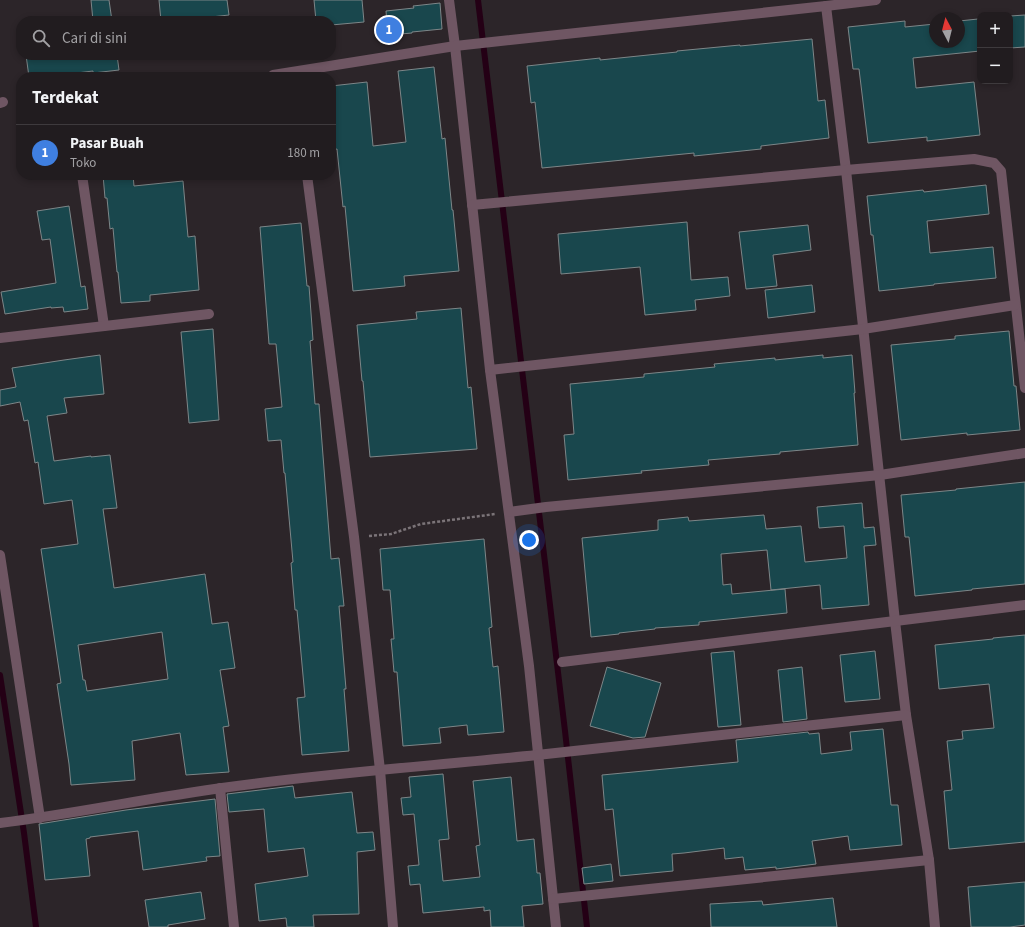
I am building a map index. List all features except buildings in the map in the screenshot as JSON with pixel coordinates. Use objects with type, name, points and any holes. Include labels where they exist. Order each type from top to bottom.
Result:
[{"type":"street","points":[[449,0],[490,370],[530,666],[556,927]]},
{"type":"street","points":[[311,72],[455,46],[876,0]]},
{"type":"street","points":[[826,6],[846,170],[906,715],[930,860],[935,927]]},
{"type":"street","points":[[472,205],[846,170],[974,160],[994,163],[1000,171],[1025,388]]},
{"type":"street","points":[[83,180],[104,326]]},
{"type":"street","points":[[308,180],[354,537],[380,770],[393,927]]},
{"type":"street","points":[[490,370],[863,329],[1015,305]]},
{"type":"street","points":[[0,338],[209,314]]},
{"type":"street","points":[[509,512],[546,507],[880,475],[1025,453]]},
{"type":"street","points":[[0,554],[35,818]]},
{"type":"street","points":[[562,662],[1025,605]]},
{"type":"street","points":[[4,823],[220,788],[906,715]]},
{"type":"street","points":[[220,788],[234,927]]},
{"type":"street","points":[[553,899],[930,860]]},
{"type":"path","points":[[354,537],[391,534],[421,524],[509,512]]},
{"type":"waterway","points":[[478,0],[587,927]]},
{"type":"waterway","points":[[0,675],[24,833],[36,927]]},
{"type":"place","name":"Pasar Buah","points":[[389,30]]}]
